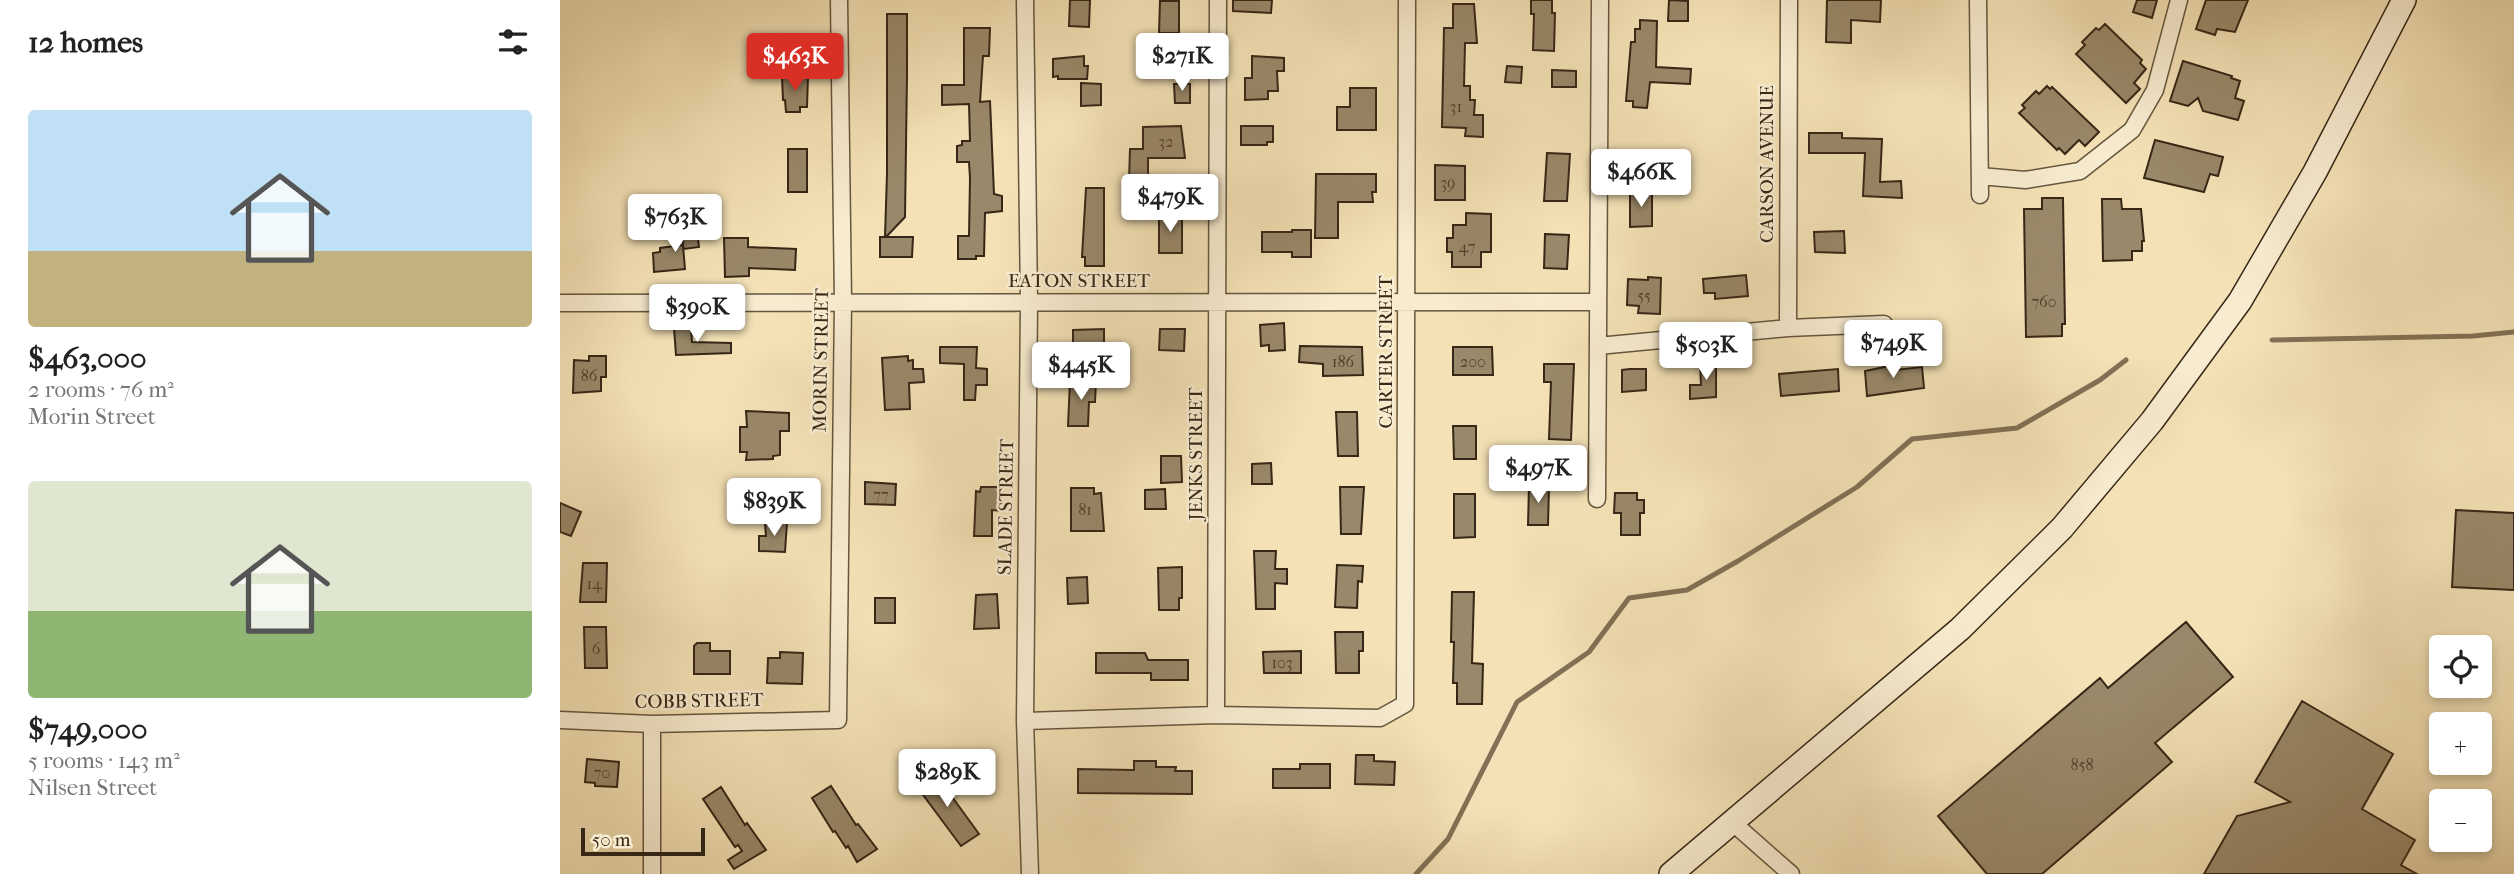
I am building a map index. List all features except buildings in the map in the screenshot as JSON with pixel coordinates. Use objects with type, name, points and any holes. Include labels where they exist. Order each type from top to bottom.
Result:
[{"type":"main road","points":[[1671,874],[1960,629],[2062,528],[2152,421],[2240,301],[2315,172],[2404,0]]},
{"type":"street","name":"MORIN STREET","points":[[838,720],[843,302],[839,0]]},
{"type":"street","name":"SLADE STREET","points":[[1025,0],[1029,303],[1025,721],[1030,874]]},
{"type":"street","name":"JENKS STREET","points":[[1216,715],[1218,0]]},
{"type":"street","name":"CARTER STREET","points":[[1216,715],[1380,718],[1405,704],[1407,0]]},
{"type":"street","points":[[1597,499],[1600,0]]},
{"type":"street","name":"CARSON AVENUE","points":[[1788,328],[1789,0]]},
{"type":"street","points":[[1978,0],[1980,195]]},
{"type":"street","points":[[1980,176],[2025,180],[2080,172],[2132,130],[2155,90],[2179,0]]},
{"type":"street","name":"EATON STREET","points":[[560,303],[1598,302]]},
{"type":"street","points":[[1598,346],[1788,328],[1884,324]]},
{"type":"street","points":[[1025,721],[1216,715]]},
{"type":"street","name":"COBB STREET","points":[[560,720],[652,724],[838,720]]},
{"type":"street","points":[[652,724],[652,874]]},
{"type":"street","points":[[1732,822],[1791,874]]},
{"type":"waterway","points":[[2272,340],[2473,336],[2514,332]]},
{"type":"waterway","points":[[1416,874],[1448,839],[1517,702],[1589,652],[1629,598],[1687,590],[1857,487],[1912,439],[2017,428],[2100,380],[2126,360]]}]
